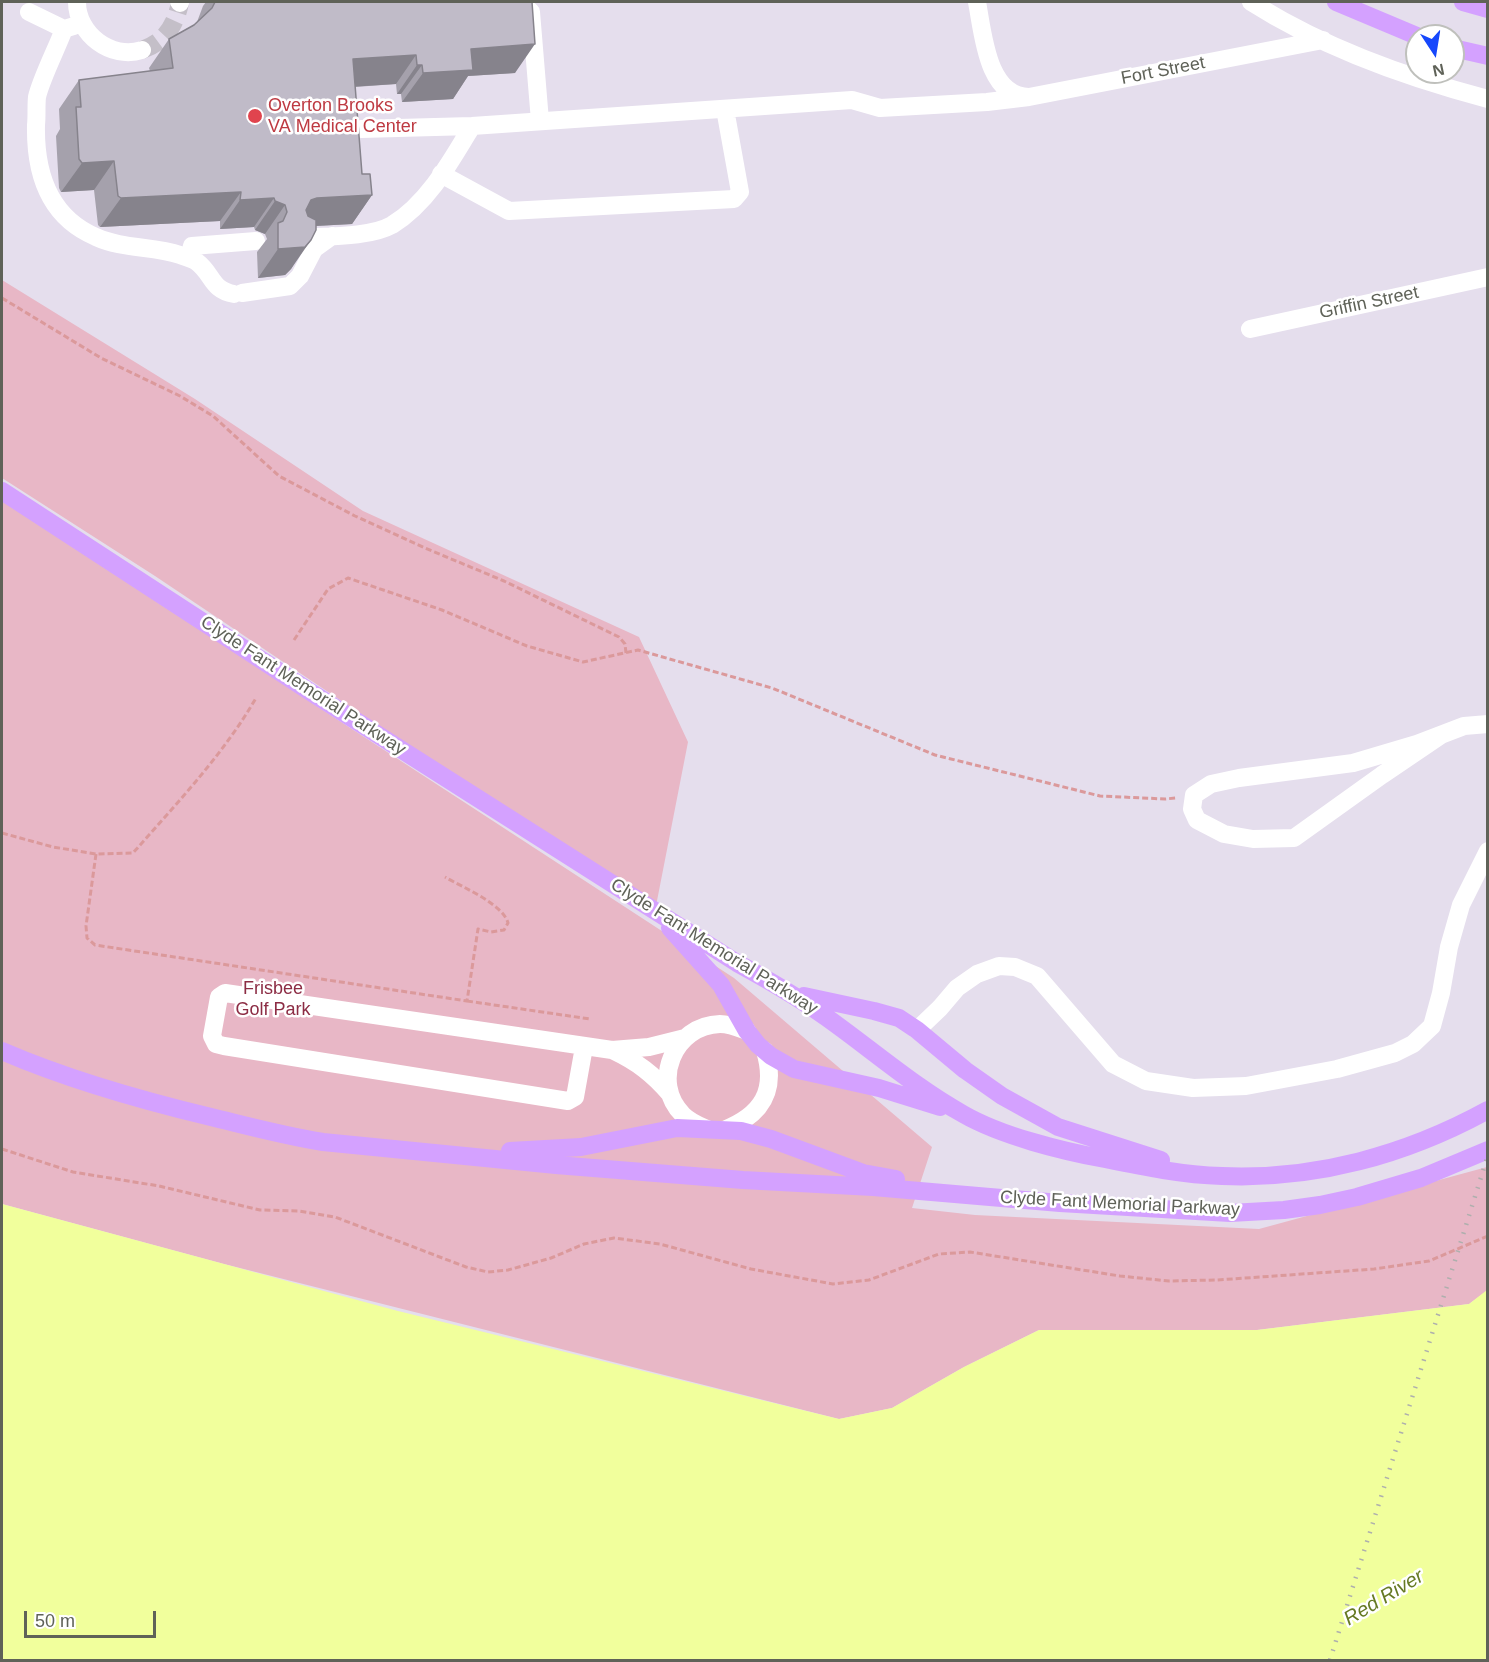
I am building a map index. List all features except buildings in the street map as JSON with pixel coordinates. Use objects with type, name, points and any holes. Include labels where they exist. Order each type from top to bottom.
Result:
[{"type":"main road","points":[[1336,2],[1405,31]]},
{"type":"main road","points":[[1463,2],[1488,9]]},
{"type":"main road","points":[[1465,51],[1488,57]]},
{"type":"main road","name":"Clyde Fant Memorial Parkway","points":[[2,491],[655,911],[737,963],[782,988],[964,1115],[1008,1133],[1084,1155],[1175,1172],[1223,1176],[1280,1176],[1364,1160],[1430,1139],[1488,1110]]},
{"type":"main road","points":[[655,911],[721,985],[747,1031],[765,1051],[794,1069],[879,1088],[964,1115]]},
{"type":"main road","points":[[782,988],[809,998],[899,1018],[1002,1096],[1058,1127],[1165,1161],[1242,1176]]},
{"type":"main road","name":"Clyde Fant Memorial Parkway","points":[[2,1051],[63,1075],[158,1104],[323,1142],[743,1180],[873,1187],[1031,1201],[1230,1213],[1284,1210],[1320,1205],[1389,1188],[1421,1178],[1488,1149]]},
{"type":"main road","points":[[413,1151],[581,1147],[676,1128],[741,1131],[771,1139],[863,1173],[1031,1201]]},
{"type":"street","points":[[77,2],[82,24],[92,37],[105,47],[121,52],[142,50]]},
{"type":"street","points":[[520,2],[531,12],[540,122]]},
{"type":"street","name":"Fort Street","points":[[977,2],[989,60],[999,82],[1005,89],[1020,97],[1323,40]]},
{"type":"street","points":[[1251,2],[1323,40],[1390,68],[1445,88],[1488,99]]},
{"type":"street","points":[[29,12],[64,30],[82,24]]},
{"type":"street","points":[[64,30],[38,97],[36,144],[41,175],[51,200],[75,226],[98,238],[178,254],[197,261],[217,287],[226,292],[238,293],[290,286],[300,276],[314,249],[332,236]]},
{"type":"street","points":[[361,129],[540,122],[852,100],[880,108],[987,102],[1029,97]]},
{"type":"street","points":[[441,174],[509,212],[734,199],[740,192],[725,109]]},
{"type":"street","points":[[297,238],[358,234],[390,225],[420,202],[453,159],[472,126]]},
{"type":"street","points":[[189,258],[192,246],[256,241]]},
{"type":"street","name":"Griffin Street","points":[[1250,329],[1488,277]]},
{"type":"street","points":[[1442,735],[1294,838],[1254,839],[1224,834],[1197,820],[1192,809],[1194,795],[1211,784],[1239,778],[1353,763],[1417,744],[1464,726],[1488,724]]},
{"type":"street","points":[[917,1030],[957,988],[977,974],[999,966],[1015,967],[1037,976],[1113,1064],[1146,1081],[1193,1088],[1246,1086],[1337,1069],[1395,1053],[1413,1044],[1432,1026],[1442,993],[1449,947],[1461,905],[1488,851]]},
{"type":"street","points":[[584,1047],[575,1097],[567,1101],[216,1044],[212,1036],[219,997],[225,993],[612,1050],[649,1047],[685,1038]]},
{"type":"street","points":[[747,1031],[722,1024],[708,1026],[696,1030],[680,1041],[667,1073],[669,1090],[682,1114],[694,1123],[715,1129],[747,1118],[764,1101],[768,1089],[765,1051]]},
{"type":"street","points":[[612,1050],[648,1071],[672,1097]]},
{"type":"path","points":[[2,298],[101,358],[180,396],[205,411],[279,476],[355,516],[504,581],[619,637],[625,644],[627,653]]},
{"type":"path","points":[[294,640],[327,589],[348,578],[442,610],[527,646],[583,662],[638,650],[772,688],[935,755],[1100,796],[1165,799],[1194,795]]},
{"type":"path","points":[[2,833],[53,847],[96,854],[133,853],[187,792],[240,726],[256,698]]},
{"type":"path","points":[[96,854],[86,926],[87,938],[95,945],[590,1019]]},
{"type":"path","points":[[445,877],[491,903],[506,916],[507,923],[504,930],[478,929],[467,1001]]},
{"type":"path","points":[[2,1149],[72,1172],[159,1186],[260,1210],[299,1211],[335,1217],[466,1267],[488,1272],[508,1270],[551,1258],[584,1244],[614,1238],[660,1244],[751,1269],[833,1284],[869,1280],[939,1254],[970,1252],[1120,1276],[1169,1281],[1217,1280],[1374,1269],[1429,1262],[1488,1236]]},
{"type":"green space","points":[[2,280],[195,399],[363,511],[639,637],[688,742],[655,911],[155,576],[2,478]]},
{"type":"green space","name":"Frisbee Golf Park","points":[[2,501],[734,978],[932,1147],[912,1208],[975,1215],[1259,1229],[1487,1167],[1487,1291],[1469,1304],[1257,1330],[1039,1330],[964,1367],[892,1408],[839,1419],[224,1264],[2,1204]]},
{"type":"water","name":"Red River","points":[[2,1204],[398,1311],[839,1419],[892,1408],[964,1367],[1039,1330],[1257,1330],[1469,1304],[1487,1290],[1487,1660],[2,1660]]},
{"type":"tunnel","points":[[142,50],[157,43],[168,32],[180,3]]},
{"type":"railway","points":[[1330,1660],[1488,1155]]},
{"type":"place","name":"Overton Brooks VA Medical Center","points":[[255,116]]}]
